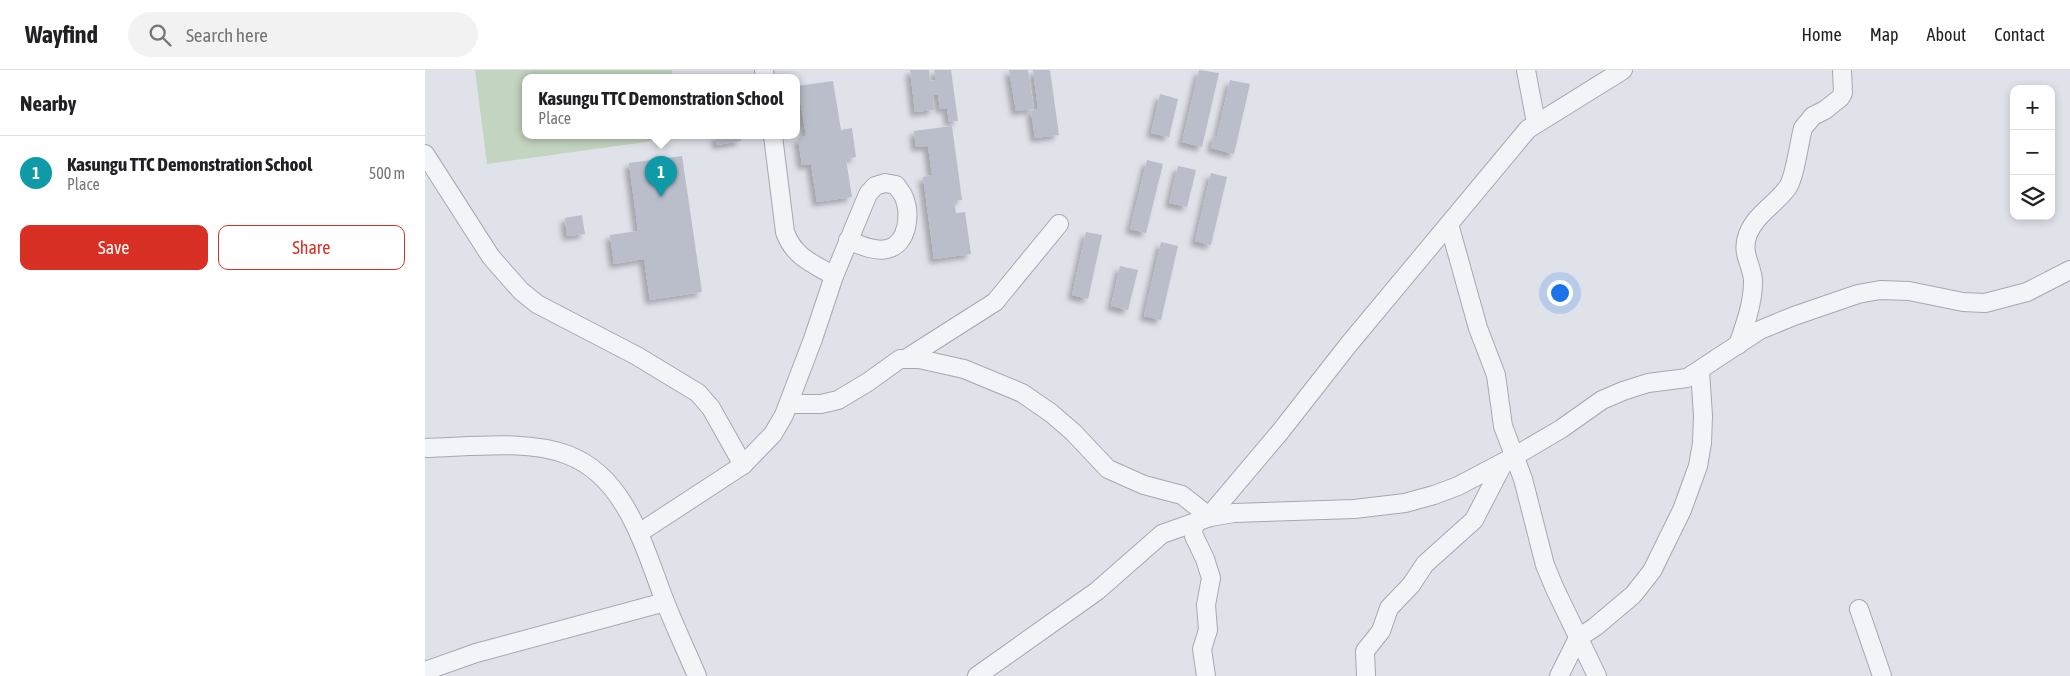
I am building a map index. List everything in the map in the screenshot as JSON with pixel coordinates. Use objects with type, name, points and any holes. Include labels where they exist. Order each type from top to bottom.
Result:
[{"type":"street","points":[[1526,70],[1536,123]]},
{"type":"street","points":[[1206,676],[1202,650],[1208,630],[1206,610],[1211,578],[1193,531],[1280,432],[1349,344],[1528,129],[1623,70]]},
{"type":"street","points":[[1738,345],[1751,303],[1753,281],[1747,262],[1745,246],[1748,234],[1757,220],[1789,185],[1803,128],[1807,121],[1840,98],[1843,93],[1842,70]]},
{"type":"street","points":[[773,139],[785,232],[788,242],[794,251],[834,276]]},
{"type":"street","points":[[425,154],[491,257],[521,291],[537,304],[637,356],[698,393],[711,408],[743,465]]},
{"type":"street","points":[[907,358],[995,302],[1059,224]]},
{"type":"street","points":[[1449,224],[1478,328],[1496,375],[1509,459],[1523,479],[1545,565],[1597,676]]},
{"type":"street","points":[[639,533],[743,465],[773,434],[789,404],[834,276],[849,240]]},
{"type":"street","points":[[977,676],[1097,591],[1162,534],[1205,519],[1250,512],[1317,511],[1405,503],[1458,486],[1561,429],[1602,400],[1623,391],[1648,384],[1687,378],[1760,330],[1794,316],[1859,294],[1880,290],[1909,291],[1969,303],[1985,303],[2027,292],[2070,270]]},
{"type":"street","points":[[789,404],[821,404],[838,400],[868,382],[900,359],[907,358],[963,369],[1022,393],[1051,413],[1073,432],[1108,469],[1143,484],[1182,495],[1205,519]]},
{"type":"street","points":[[1559,676],[1578,638],[1595,627],[1633,595],[1652,571],[1681,510],[1697,466],[1702,444],[1703,416],[1700,371]]},
{"type":"street","points":[[425,448],[509,446],[541,448],[567,454],[585,463],[611,486],[622,501],[639,533],[665,602],[697,676]]},
{"type":"street","points":[[1366,676],[1365,651],[1381,631],[1389,608],[1411,585],[1425,564],[1474,520],[1509,459]]},
{"type":"street","points":[[425,671],[476,653],[665,602]]},
{"type":"street","points":[[1859,609],[1881,676]]},
{"type":"green space","points":[[475,70],[672,70],[672,74],[522,74],[522,139],[668,139],[487,164]]},
{"type":"building","points":[[910,70],[929,70],[930,81],[936,80],[934,70],[951,70],[958,121],[949,122],[947,108],[940,109],[938,95],[933,95],[934,110],[915,112]]},
{"type":"building","points":[[1009,70],[1028,70],[1034,109],[1016,111]]},
{"type":"building","points":[[1033,70],[1050,70],[1059,135],[1035,138],[1031,111],[1038,109]]},
{"type":"building","points":[[1199,70],[1219,73],[1202,147],[1182,142]]},
{"type":"building","points":[[1230,80],[1250,84],[1234,154],[1211,148],[1214,136],[1217,136]]},
{"type":"building","points":[[833,81],[841,130],[852,128],[856,157],[846,159],[852,197],[817,202],[811,164],[802,165],[798,139],[806,136],[800,98],[800,86]]},
{"type":"building","points":[[1160,94],[1178,99],[1169,137],[1151,133]]},
{"type":"building","points":[[952,126],[962,200],[954,201],[956,213],[965,212],[971,254],[934,259],[923,177],[932,175],[928,146],[916,147],[914,131]]},
{"type":"building","points":[[716,139],[741,139],[741,141],[717,145]]},
{"type":"building","points":[[682,156],[702,292],[650,300],[644,259],[614,264],[610,235],[638,231],[629,163]]},
{"type":"building","points":[[1147,160],[1163,164],[1146,233],[1130,229]]},
{"type":"building","points":[[1178,166],[1196,170],[1187,207],[1169,203]]},
{"type":"building","points":[[1211,173],[1227,177],[1211,245],[1195,241]]},
{"type":"building","points":[[582,215],[585,234],[567,236],[565,218]]},
{"type":"building","points":[[1086,232],[1102,235],[1088,299],[1072,295]]},
{"type":"building","points":[[1161,242],[1178,246],[1161,320],[1144,316]]},
{"type":"building","points":[[1120,266],[1138,270],[1128,310],[1111,306]]},
{"type":"place","name":"Kasungu TTC Demonstration School","points":[[661,197]]}]
